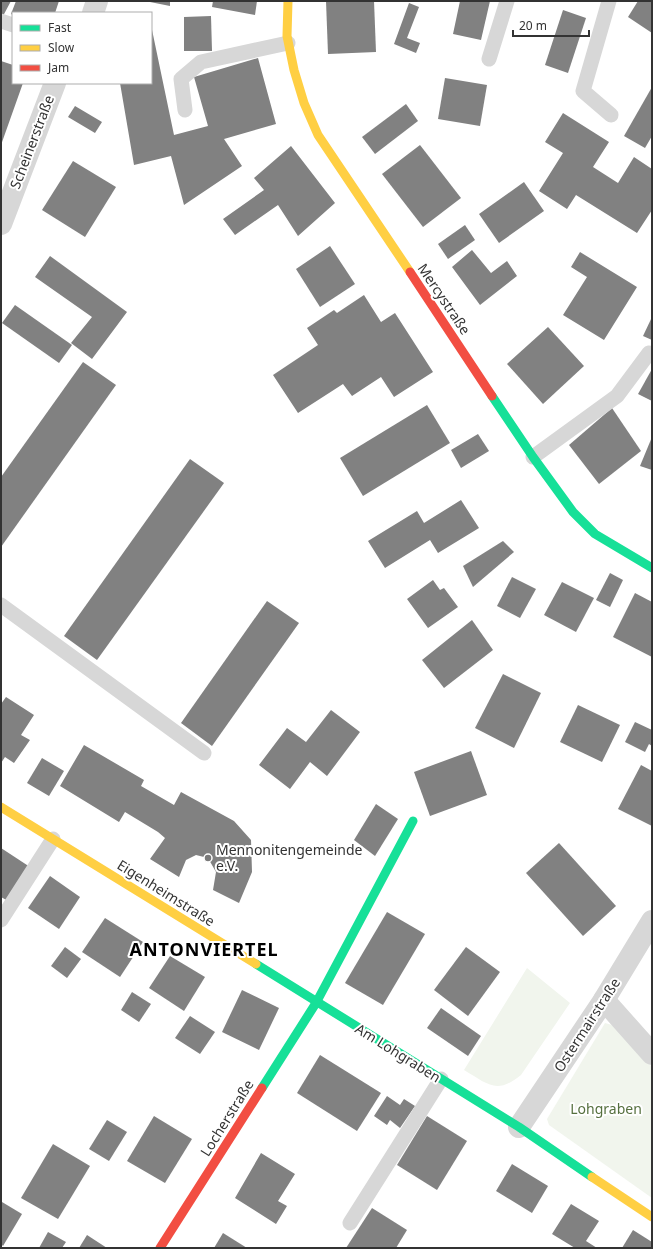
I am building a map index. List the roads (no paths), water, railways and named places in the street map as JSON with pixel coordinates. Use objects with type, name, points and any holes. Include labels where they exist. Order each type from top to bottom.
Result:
[{"type":"street","points":[[93,12],[97,1]]},
{"type":"street","name":"Mercystraße","points":[[288,1],[288,43],[302,101],[318,135],[533,457],[573,512],[595,534],[652,568]]},
{"type":"street","name":"Scheinerstraße","points":[[1,224],[55,84]]},
{"type":"street","name":"Eigenheimstraße","points":[[1,807],[316,1003]]},
{"type":"street","points":[[316,1003],[413,821]]},
{"type":"street","name":"Ostermairstraße","points":[[519,1127],[604,1000],[652,921]]},
{"type":"street","points":[[604,1000],[652,1054]]},
{"type":"street","name":"Am Lohgraben","points":[[316,1003],[519,1127],[652,1217]]},
{"type":"street","name":"Locherstraße","points":[[160,1248],[316,1003]]},
{"type":"lane","points":[[489,59],[507,1]]},
{"type":"lane","points":[[609,1],[583,91],[611,116]]},
{"type":"lane","points":[[1,21],[12,25]]},
{"type":"lane","points":[[184,110],[181,79],[201,62],[288,43]]},
{"type":"lane","points":[[533,457],[617,396],[649,353]]},
{"type":"lane","points":[[1,604],[204,753]]},
{"type":"lane","points":[[1,920],[53,839]]},
{"type":"lane","points":[[350,1223],[441,1079]]},
{"type":"place","name":"Mennonitengemeinde e.V.","points":[[208,858]]},
{"type":"district","name":"ANTONVIERTEL","points":[[204,950]]},
{"type":"park label","name":"Lohgraben","points":[[606,1109]]}]
